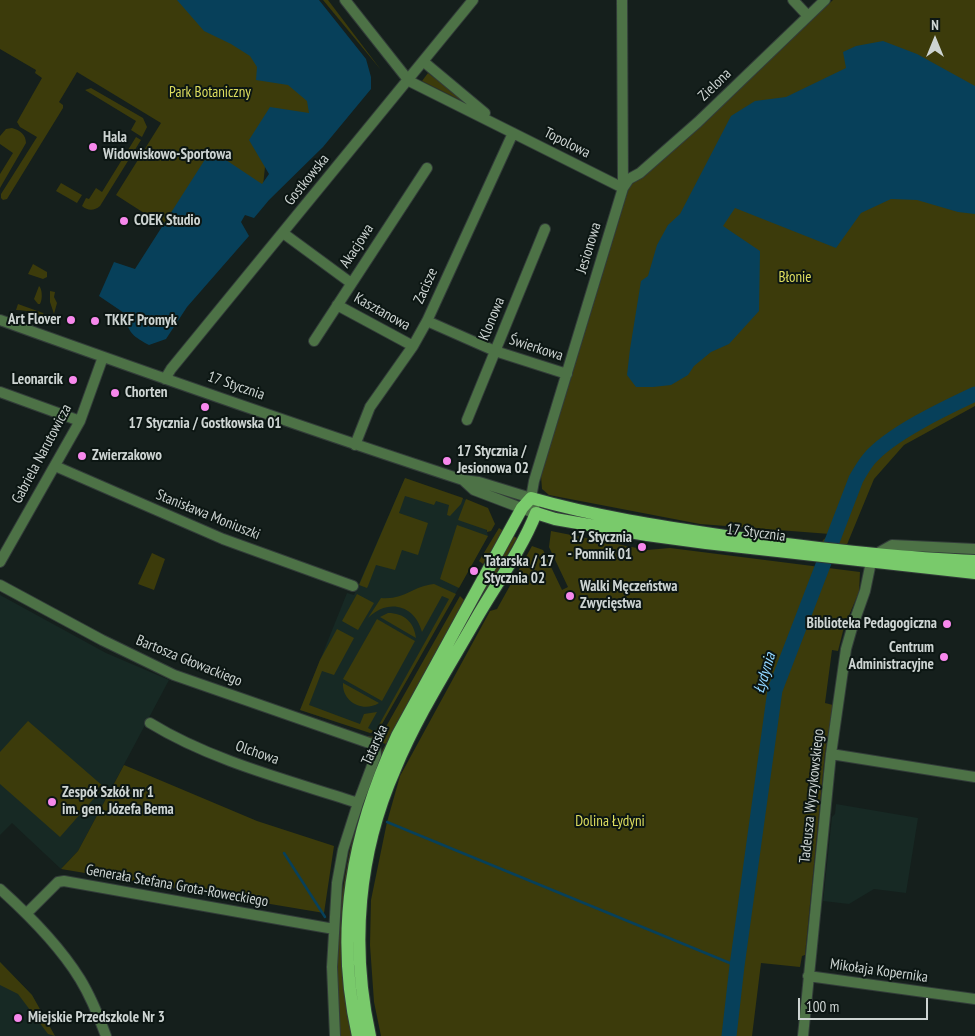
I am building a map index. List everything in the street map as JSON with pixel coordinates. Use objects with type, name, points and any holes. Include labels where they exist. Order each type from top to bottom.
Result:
[{"type":"main road","name":"Tatarska","points":[[358,1036],[351,999],[347,933],[348,901],[352,873],[365,818],[381,770],[397,736],[522,508],[532,498]]},
{"type":"main road","name":"17 Stycznia","points":[[532,498],[557,505],[680,529],[807,551]]},
{"type":"main road","name":"Tatarska","points":[[370,1036],[360,968],[360,902],[369,849],[384,795],[425,707],[521,545],[536,513]]},
{"type":"main road","name":"17 Stycznia","points":[[536,513],[556,519],[647,535],[873,558],[975,573]]},
{"type":"main road","name":"17 Stycznia","points":[[873,558],[975,561]]},
{"type":"street","points":[[345,0],[408,81]]},
{"type":"street","name":"Gostkowska","points":[[165,379],[171,369],[473,0]]},
{"type":"street","name":"Jesionowa","points":[[532,498],[534,481],[623,188],[622,0]]},
{"type":"street","points":[[793,0],[808,16]]},
{"type":"street","name":"Zielona","points":[[623,188],[629,179],[640,173],[698,122],[825,0]]},
{"type":"street","name":"Topolowa","points":[[424,62],[499,125]]},
{"type":"street","name":"Topolowa","points":[[408,81],[623,188]]},
{"type":"street","name":"Zacisze","points":[[355,445],[370,407],[413,346],[427,321],[513,132]]},
{"type":"street","name":"Akacjowa","points":[[314,341],[427,168]]},
{"type":"street","name":"Klonowa","points":[[467,420],[544,229]]},
{"type":"street","points":[[283,234],[351,283]]},
{"type":"street","name":"Kasztanowa","points":[[337,305],[413,346]]},
{"type":"street","name":"17 Stycznia","points":[[0,320],[355,445],[463,480],[479,482],[532,498]]},
{"type":"street","name":"Świerkowa","points":[[427,321],[495,351],[567,374]]},
{"type":"street","name":"Gabriela Narutowicza","points":[[0,562],[80,421],[103,357]]},
{"type":"street","points":[[0,392],[80,421]]},
{"type":"street","name":"Stanisława Moniuszki","points":[[55,466],[223,539],[353,586]]},
{"type":"street","name":"17 Stycznia","points":[[463,480],[474,490],[536,513]]},
{"type":"street","points":[[532,498],[536,513]]},
{"type":"street","name":"17 Stycznia","points":[[873,558],[892,545],[975,549]]},
{"type":"street","name":"Tadeusza Wyrzykowskiego","points":[[803,1036],[830,754],[846,649],[866,591],[873,558]]},
{"type":"street","name":"Bartosza Głowackiego","points":[[0,585],[102,640],[174,675],[375,745]]},
{"type":"street","name":"Olchowa","points":[[150,723],[173,737],[213,754],[358,803]]},
{"type":"street","name":"Tatarska","points":[[335,1036],[332,967],[337,883],[343,850],[376,755],[375,745]]},
{"type":"street","points":[[830,754],[975,777]]},
{"type":"street","name":"Generała Stefana Grota-Roweckiego","points":[[27,914],[58,882],[64,881],[334,929]]},
{"type":"street","points":[[0,889],[27,914],[64,957],[95,1006],[106,1036]]},
{"type":"street","name":"Mikołaja Kopernika","points":[[808,976],[975,999]]},
{"type":"shaded area","points":[[405,478],[480,505],[488,536],[378,731],[371,733],[300,710],[347,593],[354,595]]},
{"type":"shaded area","points":[[0,595],[106,653],[169,680],[78,851],[61,869],[12,823],[0,835]]},
{"type":"shaded area","points":[[836,804],[918,818],[906,893],[874,889],[849,904],[823,901],[832,817],[835,814]]},
{"type":"shaded area","points":[[0,962],[32,995],[55,1036],[0,1036]]},
{"type":"green space","name":"Park Botaniczny","points":[[0,0],[181,0],[288,79],[311,101],[310,116],[265,167],[263,186],[172,231],[116,195],[161,123],[77,72],[59,102],[63,105],[63,108],[7,199],[3,200],[1,194],[37,137],[20,127],[17,122],[42,78],[35,73],[36,70],[0,49]]},
{"type":"green space","points":[[323,0],[328,0],[381,70]]},
{"type":"green space","name":"Błonie","points":[[833,0],[975,0],[975,406],[904,445],[874,479],[841,559],[817,556],[823,540],[830,534],[700,524],[549,495],[542,489],[541,476],[629,187]]},
{"type":"green space","points":[[428,73],[466,102],[466,103],[422,81]]},
{"type":"green space","points":[[91,88],[143,118],[147,127],[142,137],[131,130],[136,121],[85,90]]},
{"type":"green space","points":[[12,128],[22,133],[26,143],[0,188],[0,174],[13,153],[0,144],[0,136],[6,129]]},
{"type":"green space","points":[[136,137],[141,140],[100,206],[96,209],[86,209],[82,206],[86,198],[89,199],[96,188],[102,192]]},
{"type":"green space","points":[[61,183],[82,195],[77,203],[56,191]]},
{"type":"green space","points":[[33,264],[47,272],[47,277],[43,279],[28,274]]},
{"type":"green space","points":[[39,286],[42,297],[40,304],[38,304],[34,299]]},
{"type":"green space","points":[[50,291],[55,292],[54,297],[57,303],[54,314],[50,302]]},
{"type":"green space","points":[[18,304],[43,313],[47,320],[33,313],[16,310]]},
{"type":"green space","points":[[405,478],[463,498],[461,504],[450,516],[447,515],[449,505],[436,501],[434,505],[405,496],[399,513],[428,523],[418,555],[402,550],[395,570],[376,565],[367,588],[359,585]]},
{"type":"green space","points":[[466,499],[488,508],[495,524],[491,531],[487,532],[487,530],[458,520]]},
{"type":"green space","points":[[457,525],[488,536],[459,588],[440,579]]},
{"type":"green space","points":[[499,528],[505,532],[483,564],[479,561]]},
{"type":"green space","name":"Dolina Łydyni","points":[[551,531],[647,550],[670,548],[860,572],[859,592],[844,627],[838,651],[832,650],[825,703],[833,705],[825,753],[805,955],[802,956],[800,967],[761,963],[752,1036],[381,1036],[374,1002],[370,945],[371,900],[387,822],[400,776],[490,611],[497,609],[532,546],[543,550],[562,590],[568,587],[549,547]]},
{"type":"green space","points":[[513,536],[517,538],[389,764]]},
{"type":"green space","points":[[152,553],[165,559],[154,590],[138,584]]},
{"type":"green space","points":[[434,584],[456,594],[378,731],[375,732],[449,599],[442,596],[422,632],[413,616],[407,610],[400,607],[384,608],[368,618],[381,598],[396,597],[427,585]]},
{"type":"green space","points":[[357,594],[374,603],[358,630],[342,621]]},
{"type":"green space","points":[[460,596],[465,601],[361,815],[358,814],[380,754],[386,744],[367,738],[367,736],[376,737],[383,732]]},
{"type":"green space","points":[[388,613],[394,613],[407,620],[413,627],[416,638],[380,617]]},
{"type":"green space","points":[[377,619],[415,641],[382,701],[343,679]]},
{"type":"green space","points":[[337,629],[354,638],[334,675],[322,671],[309,705],[360,724],[364,714],[377,712],[368,728],[375,732],[370,733],[300,710],[320,660]]},
{"type":"green space","points":[[343,683],[379,703],[366,707],[355,704],[346,696]]},
{"type":"green space","points":[[28,721],[104,787],[60,837],[0,784],[0,752]]},
{"type":"green space","points":[[124,765],[257,821],[334,846],[324,913],[61,869],[78,851]]},
{"type":"green space","points":[[357,819],[360,820],[354,1036],[339,1036],[336,967],[338,929],[345,874]]},
{"type":"green space","points":[[0,962],[32,995],[55,1036],[48,1034],[18,994],[0,985]]},
{"type":"water","points":[[177,0],[319,0],[366,59],[371,77],[371,89],[323,147],[269,200],[254,218],[245,215],[241,222],[249,236],[187,307],[166,339],[149,345],[132,334],[128,326],[127,315],[99,296],[114,262],[135,269],[211,150],[262,184],[269,174],[249,140],[270,107],[309,113],[307,101],[288,85],[256,80],[257,67],[250,56],[204,31]]},
{"type":"water","points":[[883,41],[917,54],[975,86],[975,214],[958,212],[917,200],[891,199],[861,213],[836,248],[735,208],[723,226],[760,251],[759,311],[729,344],[711,352],[694,366],[688,375],[671,385],[636,387],[627,375],[641,281],[648,276],[657,245],[668,225],[680,214],[731,116],[755,101],[786,97],[846,68],[843,52],[856,46]]},
{"type":"waterway","name":"Łydynia","points":[[729,1036],[775,690],[856,479],[864,466],[890,440],[934,414],[975,394]]},
{"type":"waterway","points":[[387,822],[737,966]]},
{"type":"waterway","points":[[284,853],[325,917]]},
{"type":"place","name":"Hala Widowiskowo-Sportowa","points":[[93,147]]},
{"type":"place","name":"COEK Studio","points":[[124,221]]},
{"type":"place","name":"Art Flover","points":[[71,320]]},
{"type":"place","name":"TKKF Promyk","points":[[95,321]]},
{"type":"place","name":"Leonarcik","points":[[73,380]]},
{"type":"place","name":"Chorten","points":[[115,393]]},
{"type":"place","name":"17 Stycznia / Gostkowska 01","points":[[205,407]]},
{"type":"place","name":"Zwierzakowo","points":[[82,456]]},
{"type":"place","name":"17 Stycznia / Jesionowa 02","points":[[447,461]]},
{"type":"place","name":"17 Stycznia - Pomnik 01","points":[[642,547]]},
{"type":"place","name":"Tatarska / 17 Stycznia 02","points":[[474,571]]},
{"type":"place","name":"Walki Męczeństwa Zwycięstwa","points":[[570,596]]},
{"type":"place","name":"Biblioteka Pedagogiczna","points":[[947,624]]},
{"type":"place","name":"Centrum Administracyjne","points":[[944,657]]},
{"type":"place","name":"Zespół Szkół nr 1 im. gen. Józefa Bema","points":[[52,802]]},
{"type":"place","name":"Miejskie Przedszkole Nr 3","points":[[18,1018]]}]
